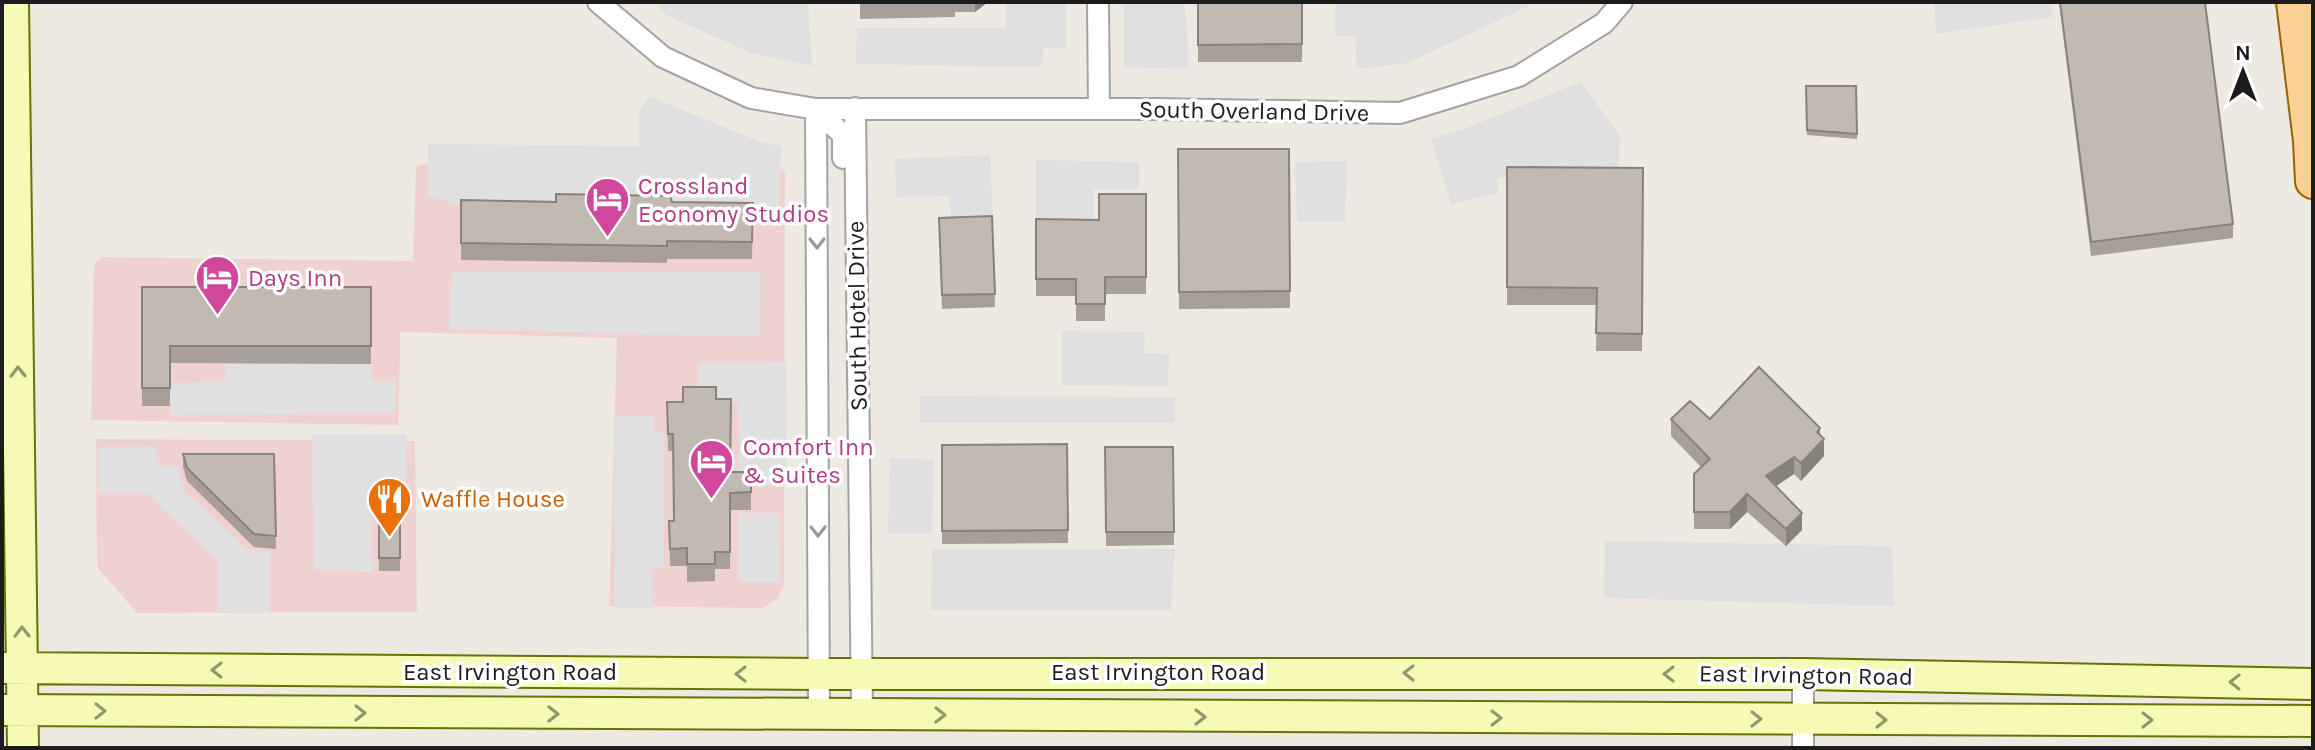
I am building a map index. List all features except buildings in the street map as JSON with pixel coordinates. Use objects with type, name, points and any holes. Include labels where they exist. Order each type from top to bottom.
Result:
[{"type":"main road","points":[[2294,2],[2313,181]]},
{"type":"main road","points":[[12,7],[12,710],[23,748]]},
{"type":"main road","name":"East Irvington Road","points":[[12,668],[819,674],[1803,674],[2313,684]]},
{"type":"main road","name":"East Irvington Road","points":[[12,710],[819,714],[1803,734],[2313,721]]},
{"type":"street","name":"South Overland Drive","points":[[598,2],[663,57],[751,98],[816,109],[1400,113],[1519,76],[1604,23],[1622,2]]},
{"type":"street","points":[[1098,2],[1099,109]]},
{"type":"street","name":"South Hotel Drive","points":[[855,108],[862,715]]},
{"type":"street","points":[[816,109],[843,135],[843,234],[857,289]]},
{"type":"street","name":"South Hotel Drive","points":[[816,109],[819,714]]},
{"type":"street","points":[[1803,674],[1803,734]]},
{"type":"shaded area","points":[[655,2],[808,3],[812,66],[751,53],[666,15]]},
{"type":"shaded area","points":[[1006,2],[1066,2],[1066,48],[1044,48],[1041,67],[856,64],[857,28],[1006,28]]},
{"type":"shaded area","points":[[1124,2],[1185,2],[1189,69],[1124,67]]},
{"type":"shaded area","points":[[1335,2],[1537,2],[1408,63],[1357,69],[1355,36],[1335,36]]},
{"type":"shaded area","points":[[1934,2],[2051,2],[2053,17],[1936,34]]},
{"type":"shaded area","points":[[1581,82],[1620,136],[1618,174],[1498,178],[1498,193],[1451,204],[1431,139]]},
{"type":"shaded area","points":[[649,96],[763,143],[781,146],[779,209],[457,205],[428,196],[428,144],[639,146],[639,111]]},
{"type":"shaded area","points":[[990,155],[993,217],[951,218],[949,196],[896,197],[895,159]]},
{"type":"shaded area","points":[[446,157],[776,163],[785,172],[784,586],[777,599],[763,608],[609,606],[617,338],[400,332],[399,425],[91,420],[94,264],[102,257],[413,261],[416,167]]},
{"type":"shaded area","points":[[1036,160],[1139,162],[1139,189],[1094,189],[1094,225],[1036,224]]},
{"type":"shaded area","points":[[1347,161],[1345,222],[1297,222],[1295,162]]},
{"type":"shaded area","points":[[452,271],[761,272],[760,337],[449,329]]},
{"type":"shaded area","points":[[1062,331],[1145,332],[1144,353],[1169,354],[1168,386],[1062,385]]},
{"type":"shaded area","points":[[786,362],[787,485],[739,485],[739,403],[699,403],[699,363]]},
{"type":"shaded area","points":[[226,363],[371,364],[372,381],[396,382],[394,413],[170,415],[170,383],[225,381]]},
{"type":"shaded area","points":[[920,396],[1175,397],[1175,423],[920,423]]},
{"type":"shaded area","points":[[653,416],[653,432],[664,432],[664,569],[652,569],[653,608],[615,608],[614,417]]},
{"type":"shaded area","points":[[312,434],[407,435],[406,493],[371,491],[373,572],[314,570]]},
{"type":"shaded area","points":[[96,439],[415,441],[417,612],[137,613],[97,567]]},
{"type":"shaded area","points":[[156,446],[157,467],[180,466],[181,488],[248,550],[270,551],[269,612],[218,611],[218,560],[146,493],[99,494],[99,447]]},
{"type":"shaded area","points":[[890,458],[934,460],[932,534],[888,533]]},
{"type":"shaded area","points":[[738,513],[779,513],[780,582],[739,582]]},
{"type":"shaded area","points":[[1605,541],[1892,546],[1894,606],[1604,598]]},
{"type":"shaded area","points":[[1175,549],[1171,610],[931,610],[932,550]]},
{"type":"place","name":"Crossland Economy Studios","points":[[607,239]]},
{"type":"place","name":"Days Inn","points":[[217,317]]},
{"type":"place","name":"Comfort Inn & Suites","points":[[712,500]]},
{"type":"place","name":"Waffle House","points":[[390,538]]}]
